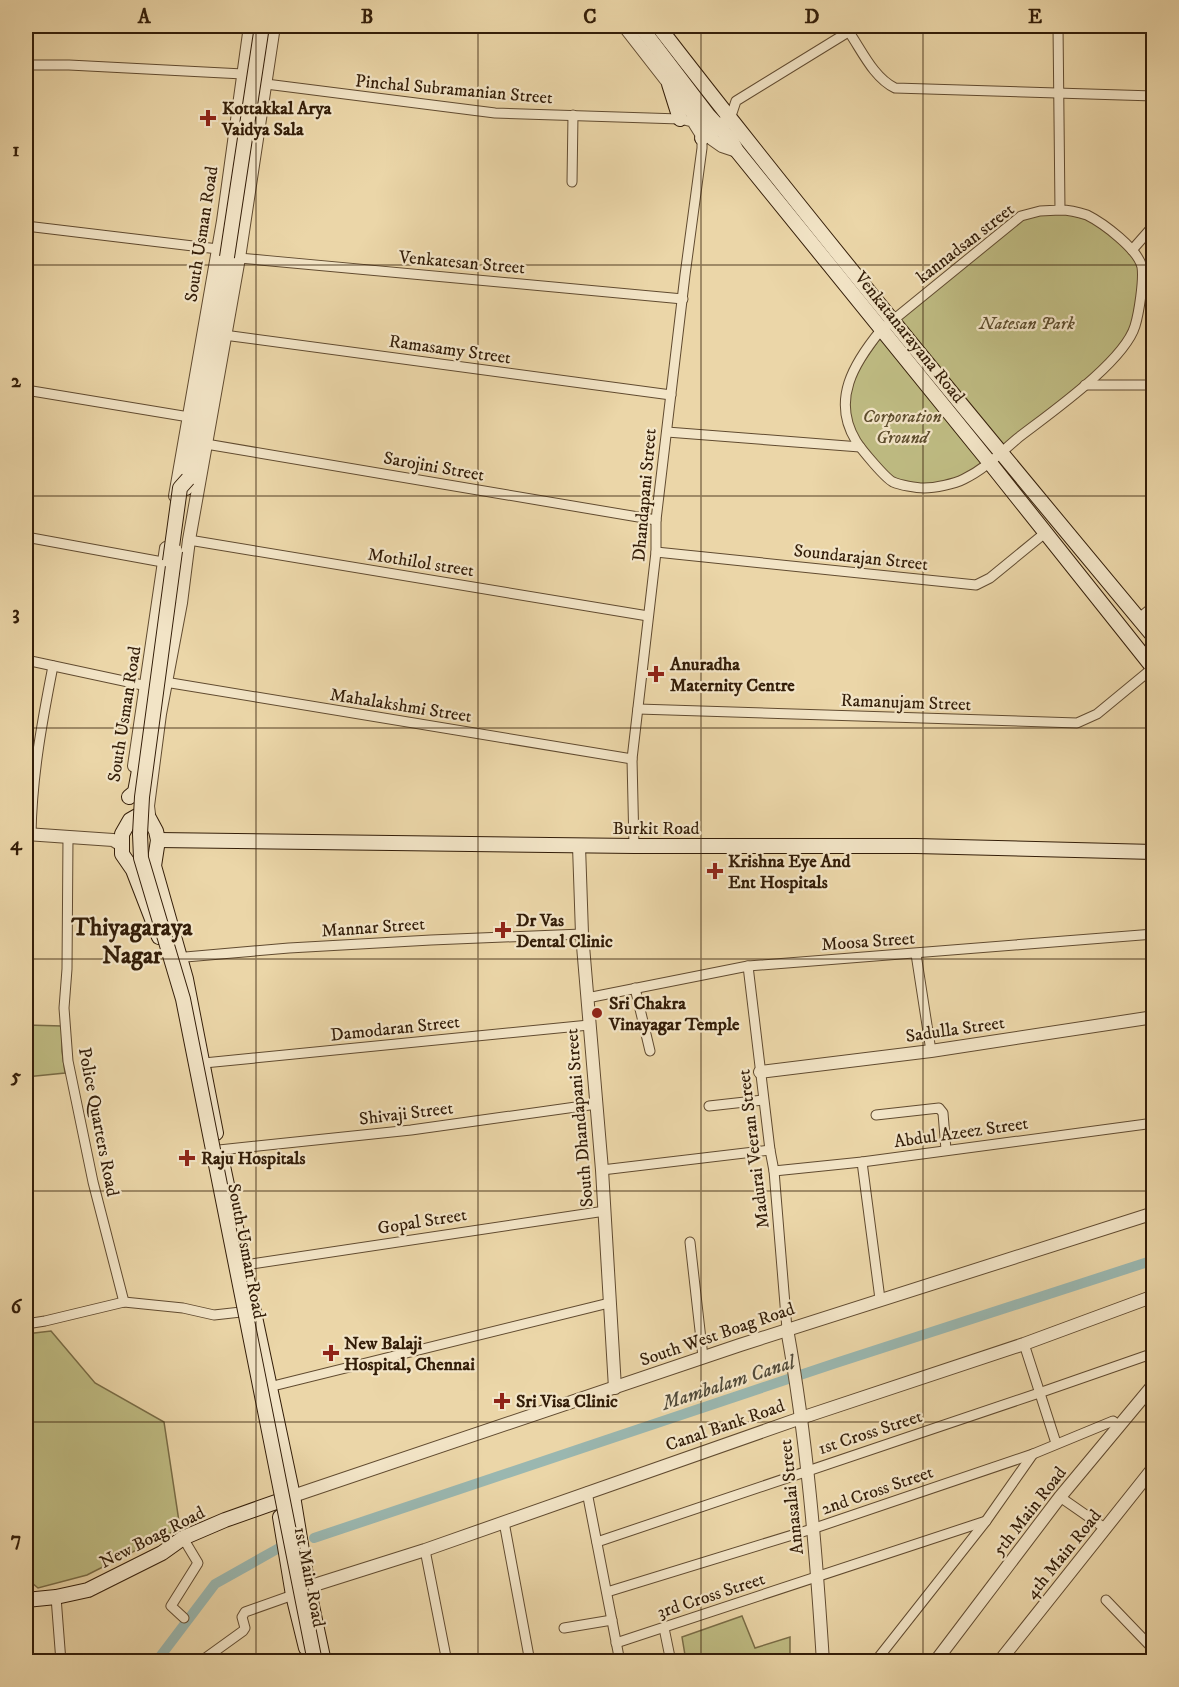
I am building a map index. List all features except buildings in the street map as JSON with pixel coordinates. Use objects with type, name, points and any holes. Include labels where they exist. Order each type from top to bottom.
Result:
[{"type":"main road","points":[[129,797],[135,792],[142,753],[180,488],[188,479],[228,255],[262,26]]},
{"type":"main road","name":"Venkatanarayana Road","points":[[640,26],[708,115],[712,134]]},
{"type":"main road","name":"Venkatanarayana Road","points":[[658,26],[712,134],[894,322],[1154,637]]},
{"type":"main road","points":[[669,84],[681,119]]},
{"type":"main road","name":"Venkatanarayana Road","points":[[712,134],[731,140],[736,151],[990,463],[1153,668]]},
{"type":"main road","points":[[210,420],[207,415],[235,250],[230,236]]},
{"type":"main road","name":"South Usman Road","points":[[188,479],[172,575],[142,797],[141,858],[183,999],[315,1662]]},
{"type":"main road","points":[[122,845],[122,834],[133,817],[141,815],[149,818]]},
{"type":"main road","name":"South Usman Road","points":[[149,818],[158,840],[154,866],[173,959],[204,1063],[219,1150],[293,1496],[308,1587],[324,1662]]},
{"type":"main road","name":"Burkit Road","points":[[158,840],[579,846],[916,846],[1154,852]]},
{"type":"main road","name":"South Usman Road","points":[[122,845],[124,860],[133,870],[173,959],[173,981],[277,1500]]},
{"type":"main road","points":[[133,870],[154,866]]},
{"type":"main road","name":"New Boag Road","points":[[26,1600],[56,1597],[88,1590],[162,1553],[183,1538],[277,1500],[293,1496]]},
{"type":"main road","name":"1st Main Road","points":[[277,1500],[293,1595],[309,1662]]},
{"type":"street","name":"South Usman Road","points":[[149,818],[148,806],[165,682],[181,603],[189,540],[224,335],[228,255],[243,74],[250,26]]},
{"type":"street","name":"South Usman Road","points":[[133,817],[129,797],[164,562],[189,417],[250,175],[274,26]]},
{"type":"street","points":[[624,26],[712,134]]},
{"type":"street","points":[[712,134],[736,101],[858,26]]},
{"type":"street","points":[[1058,26],[1060,210]]},
{"type":"street","points":[[849,32],[880,78],[895,88],[1154,96]]},
{"type":"street","points":[[26,64],[243,74]]},
{"type":"street","name":"Pinchal Subramanian Street","points":[[243,74],[266,84],[495,112],[681,119]]},
{"type":"street","points":[[572,182],[573,115]]},
{"type":"street","points":[[681,119],[692,122],[712,134]]},
{"type":"street","name":"Dhandapani Street","points":[[634,846],[632,759],[656,552],[656,520],[683,299],[712,134]]},
{"type":"street","name":"kannadsan street","points":[[881,330],[894,322],[1021,216],[1040,211],[1072,210],[1087,215],[1105,225],[1132,250],[1142,267]]},
{"type":"street","points":[[1132,250],[1154,225]]},
{"type":"street","name":"Venkatesan Street","points":[[26,226],[228,255],[683,299]]},
{"type":"street","points":[[881,330],[867,347],[849,378],[846,401],[849,430],[860,447],[892,482],[924,488],[961,481],[990,463],[1085,385],[1114,357],[1135,326],[1142,267],[1154,267]]},
{"type":"street","name":"Ramasamy Street","points":[[224,335],[671,395]]},
{"type":"street","points":[[1085,385],[1154,385]]},
{"type":"street","points":[[26,390],[189,417]]},
{"type":"street","points":[[667,432],[860,447]]},
{"type":"street","name":"Sarojini Street","points":[[206,444],[656,520]]},
{"type":"street","name":"Soundarajan Street","points":[[656,552],[976,585],[990,578],[1045,533]]},
{"type":"street","points":[[26,537],[185,566]]},
{"type":"street","name":"Mothilol street","points":[[189,540],[648,616]]},
{"type":"street","points":[[1138,619],[1154,606]]},
{"type":"street","points":[[26,660],[147,686]]},
{"type":"street","points":[[53,666],[36,755],[28,834],[113,840],[122,845]]},
{"type":"street","name":"Ramanujam Street","points":[[638,709],[1077,723],[1097,714],[1153,668]]},
{"type":"street","name":"Mahalakshmi Street","points":[[165,682],[632,759]]},
{"type":"street","points":[[26,754],[36,755]]},
{"type":"street","name":"Police Quarters Road","points":[[68,838],[67,969],[64,1008],[68,1061],[93,1182],[124,1302]]},
{"type":"street","name":"South Dhandapani Street","points":[[579,846],[582,934],[605,1211],[615,1388]]},
{"type":"street","name":"Mannar Street","points":[[173,959],[431,940],[582,934]]},
{"type":"street","name":"Moosa Street","points":[[587,998],[748,966],[1154,934]]},
{"type":"street","points":[[916,954],[931,1051]]},
{"type":"street","name":"Madurai Veeran Street","points":[[748,966],[763,1100],[774,1171],[787,1329]]},
{"type":"street","points":[[635,988],[650,1051]]},
{"type":"street","name":"Sadulla Street","points":[[760,1072],[931,1051],[1154,1017]]},
{"type":"street","name":"Damodaran Street","points":[[204,1063],[589,1025]]},
{"type":"street","points":[[709,1106],[763,1100]]},
{"type":"street","name":"Shivaji Street","points":[[219,1150],[411,1130],[597,1104]]},
{"type":"street","points":[[876,1115],[939,1108],[943,1113],[946,1150]]},
{"type":"street","name":"Abdul Azeez Street","points":[[774,1171],[862,1162],[1154,1123]]},
{"type":"street","points":[[602,1170],[770,1150]]},
{"type":"street","points":[[862,1162],[880,1299]]},
{"type":"street","name":"Gopal Street","points":[[245,1264],[605,1211]]},
{"type":"street","name":"South West Boag Road","points":[[293,1496],[787,1329],[1154,1213]]},
{"type":"street","points":[[690,1242],[703,1357]]},
{"type":"street","name":"Canal Bank Road","points":[[308,1587],[425,1550],[801,1418],[1024,1344],[1154,1296]]},
{"type":"street","points":[[26,1324],[124,1302],[183,1308],[214,1316],[241,1312]]},
{"type":"street","points":[[269,1387],[609,1303]]},
{"type":"street","name":"Annasalai Street","points":[[787,1329],[801,1418],[824,1661]]},
{"type":"street","points":[[1024,1344],[1056,1443]]},
{"type":"street","name":"1st Cross Street","points":[[597,1542],[1039,1394],[1154,1353]]},
{"type":"street","name":"5th Main Road","points":[[935,1662],[1060,1497],[1154,1384]]},
{"type":"street","name":"2nd Cross Street","points":[[606,1592],[812,1529],[1033,1454],[1113,1421],[1119,1426]]},
{"type":"street","points":[[875,1662],[986,1521],[1033,1454]]},
{"type":"street","name":"4th Main Road","points":[[999,1662],[1154,1467]]},
{"type":"street","points":[[587,1492],[620,1662]]},
{"type":"street","points":[[1060,1497],[1106,1529]]},
{"type":"street","name":"3rd Cross Street","points":[[616,1643],[986,1521]]},
{"type":"street","points":[[504,1522],[530,1662]]},
{"type":"street","points":[[183,1538],[198,1563],[171,1605],[184,1618]]},
{"type":"street","points":[[425,1550],[447,1662]]},
{"type":"street","points":[[200,1662],[243,1631],[242,1617],[245,1612],[293,1595]]},
{"type":"street","points":[[56,1597],[61,1662]]},
{"type":"street","points":[[1106,1600],[1154,1650]]},
{"type":"street","points":[[564,1628],[612,1620]]},
{"type":"street","points":[[664,1628],[671,1662]]},
{"type":"green space","name":"Natesan Park","points":[[1060,212],[1107,225],[1138,255],[1141,304],[1126,344],[1080,389],[1002,448],[898,321],[1022,218]]},
{"type":"green space","name":"Corporation Ground","points":[[882,335],[986,459],[978,468],[959,479],[923,486],[892,479],[851,430],[848,402],[851,380]]},
{"type":"green space","points":[[26,1025],[62,1026],[65,1073],[26,1077]]},
{"type":"green space","points":[[51,1331],[95,1383],[164,1422],[180,1528],[87,1575],[38,1588],[32,1583],[27,1583],[26,1590],[26,1334]]},
{"type":"green space","points":[[742,1616],[755,1648],[790,1637],[790,1661],[686,1661],[682,1637]]},
{"type":"waterway","name":"Mambalam Canal","points":[[314,1538],[836,1363],[1154,1260]]},
{"type":"waterway","name":"Mambalam Canal","points":[[156,1662],[215,1584],[279,1548]]},
{"type":"place","name":"Kottakkal Arya Vaidya Sala","points":[[208,118]]},
{"type":"place","name":"Anuradha Maternity Centre","points":[[656,674]]},
{"type":"place","name":"Krishna Eye And Ent Hospitals","points":[[715,871]]},
{"type":"place","name":"Dr Vas Dental Clinic","points":[[503,930]]},
{"type":"place","name":"Sri Chakra Vinayagar Temple","points":[[597,1013]]},
{"type":"place","name":"Raju Hospitals","points":[[187,1158]]},
{"type":"place","name":"New Balaji Hospital, Chennai","points":[[331,1353]]},
{"type":"place","name":"Sri Visa Clinic","points":[[502,1401]]},
{"type":"district","name":"Thiyagaraya Nagar","points":[[132,941]]}]
